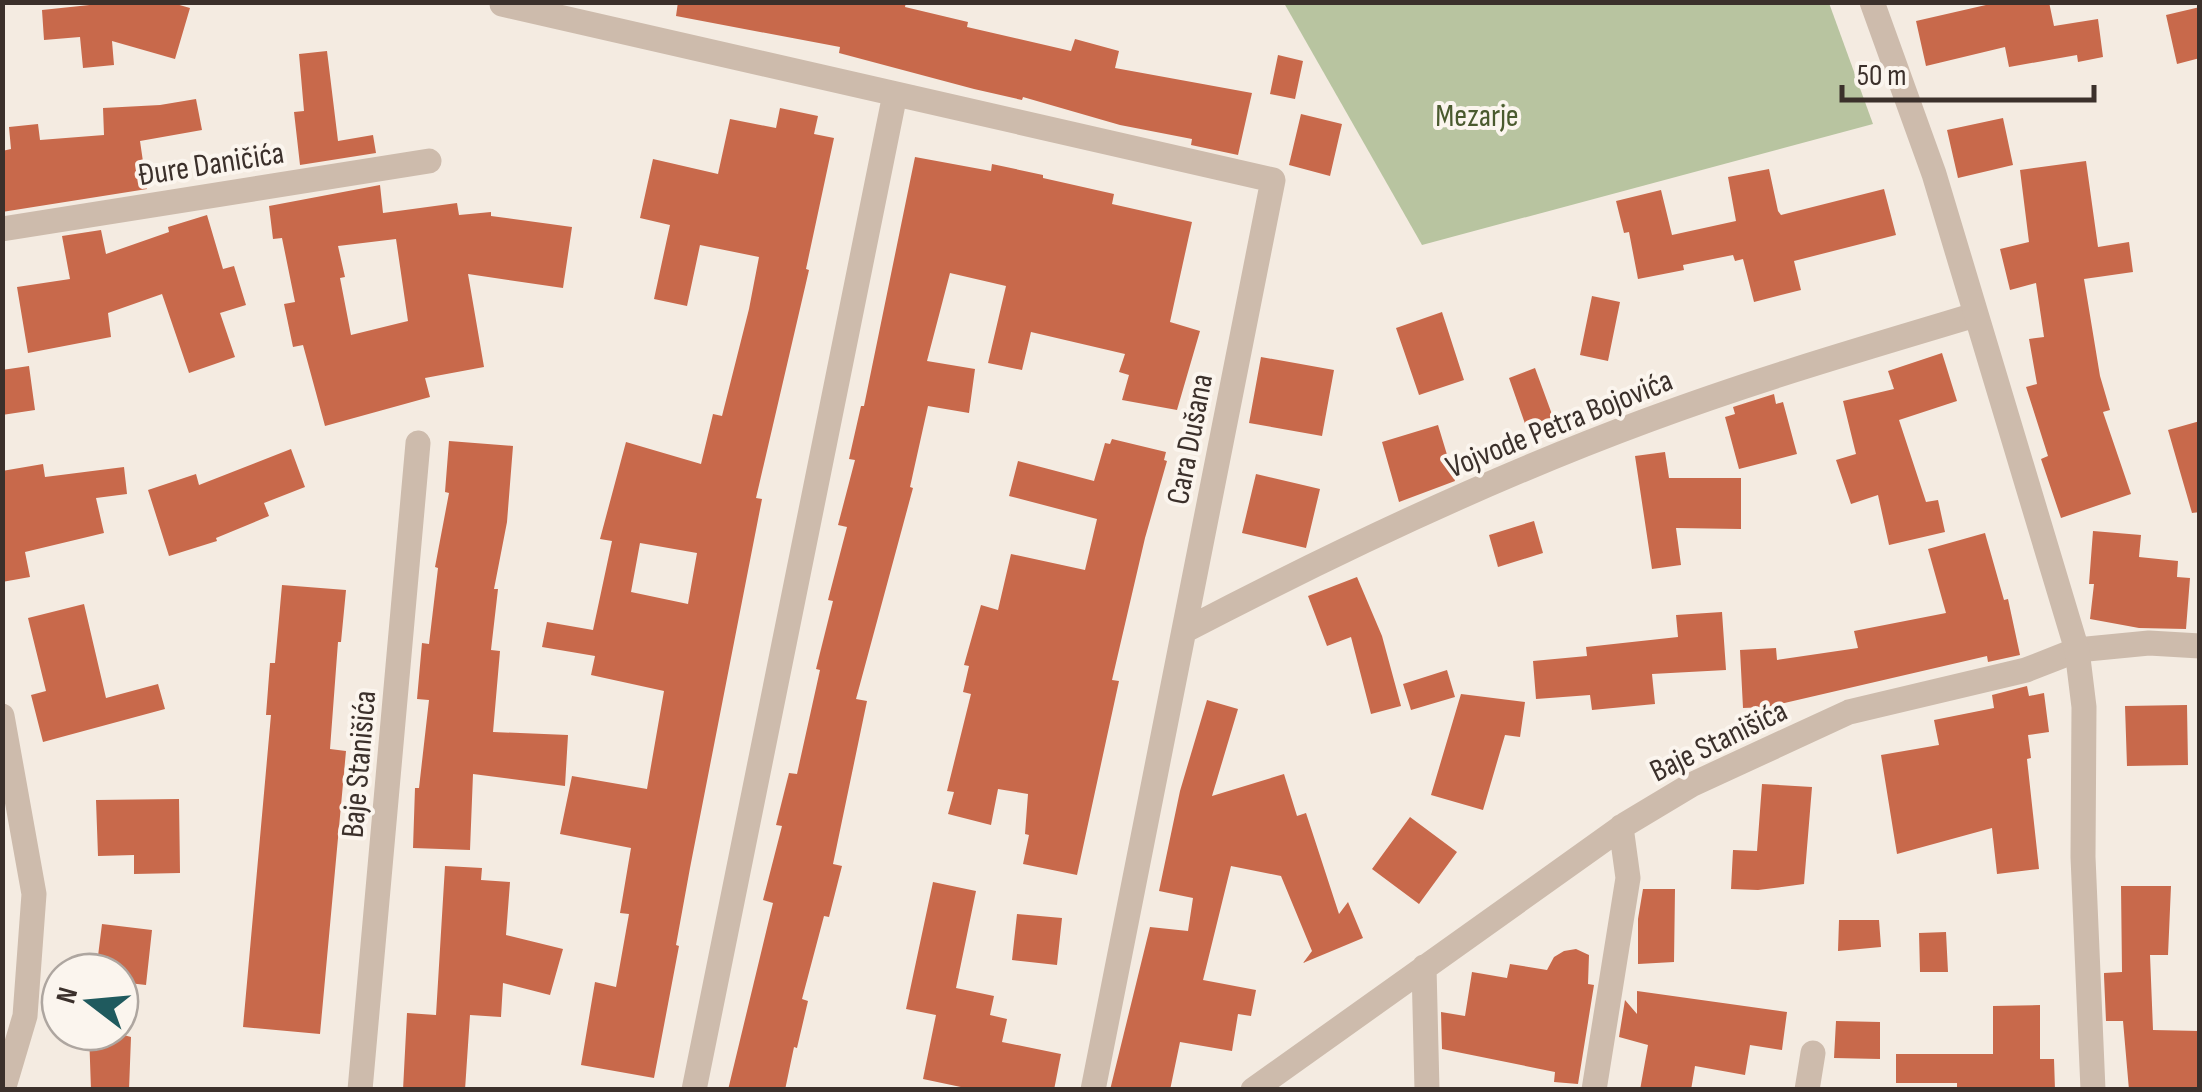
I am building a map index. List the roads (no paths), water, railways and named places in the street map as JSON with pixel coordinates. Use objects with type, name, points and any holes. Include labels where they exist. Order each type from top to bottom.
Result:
[{"type":"street","points":[[1872,2],[1934,174],[2076,650],[2084,707],[2083,857],[2093,1090]]},
{"type":"street","name":"Cara Dušana","points":[[502,4],[1273,180],[1093,1090]]},
{"type":"street","points":[[694,1090],[896,94]]},
{"type":"street","name":"Đure Daničića","points":[[2,229],[429,160]]},
{"type":"street","name":"Vojvode Petra Bojovića","points":[[1184,631],[1334,553],[1490,482],[1685,407],[1975,315]]},
{"type":"street","name":"Baje Stanišića","points":[[360,1090],[418,443]]},
{"type":"street","name":"Baje Stanišića","points":[[1253,1090],[1621,828],[1690,785],[1850,712],[2026,670],[2076,650],[2149,643],[2200,646]]},
{"type":"street","points":[[2,716],[10,801],[34,894],[25,1016],[3,1090]]},
{"type":"street","points":[[1594,1090],[1628,878],[1621,828]]},
{"type":"street","points":[[1424,967],[1427,1090]]},
{"type":"street","points":[[1808,1090],[1812,1053]]},
{"type":"park label","name":"Mezarje","points":[[1477,115]]}]
